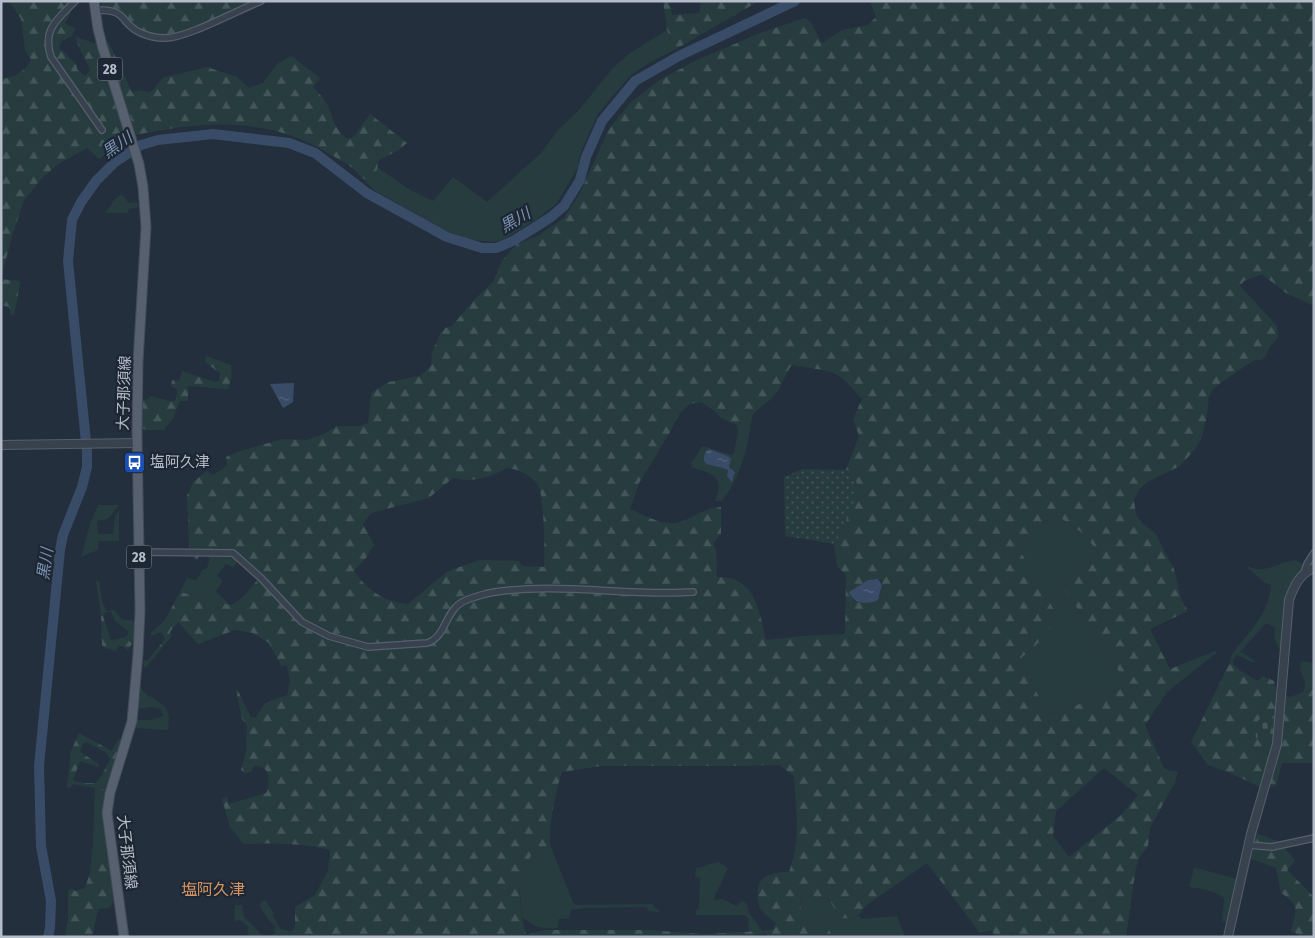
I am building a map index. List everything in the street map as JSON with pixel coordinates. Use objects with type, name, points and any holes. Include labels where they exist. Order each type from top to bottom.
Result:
[{"type":"main road","name":"大子那須線","points":[[94,6],[102,45],[131,135],[141,174],[146,227],[138,362],[137,443],[140,612],[132,721],[110,793],[108,812],[124,937]]},
{"type":"street","points":[[75,1],[51,28],[48,37],[48,47],[51,57],[102,130]]},
{"type":"street","points":[[94,6],[115,11],[140,33],[165,39],[191,31],[261,1]]},
{"type":"street","points":[[1,445],[137,443]]},
{"type":"street","points":[[139,552],[234,553],[261,578],[302,622],[329,636],[368,647],[432,642],[441,633],[458,605],[474,597],[494,592],[556,588],[643,594],[693,592]]},
{"type":"street","points":[[1228,937],[1249,845],[1277,744],[1289,600],[1314,553]]},
{"type":"street","points":[[1304,573],[1314,568]]},
{"type":"street","points":[[1249,845],[1272,847],[1314,838]]},
{"type":"green space","points":[[9,1],[71,1],[71,12],[65,24],[75,28],[72,36],[62,41],[59,48],[77,65],[77,69],[85,76],[90,70],[76,37],[99,43],[127,140],[114,147],[99,159],[87,148],[60,163],[43,177],[24,200],[1,279],[1,79],[19,73],[31,60],[25,49],[21,19]]},
{"type":"green space","points":[[100,1],[258,1],[175,36],[156,36],[134,27],[121,13],[103,8]]},
{"type":"green space","points":[[663,1],[669,1],[672,15],[699,13],[700,1],[759,1],[676,49],[667,30]]},
{"type":"green space","points":[[870,1],[919,1],[921,3],[925,1],[1314,1],[1314,306],[1286,293],[1262,274],[1244,281],[1240,286],[1277,326],[1278,337],[1269,348],[1266,356],[1261,360],[1255,360],[1214,388],[1209,396],[1202,437],[1196,448],[1180,466],[1147,482],[1139,490],[1134,500],[1136,515],[1143,524],[1155,533],[1174,569],[1181,599],[1188,611],[1150,629],[1170,669],[1215,651],[1216,653],[1167,692],[1145,725],[1164,768],[1178,772],[1175,782],[1150,828],[1148,846],[1139,858],[1136,867],[1126,937],[1015,937],[1014,934],[996,937],[991,930],[980,933],[927,863],[864,907],[857,916],[852,918],[840,918],[829,899],[818,898],[800,892],[803,924],[828,927],[832,937],[766,937],[766,934],[755,935],[755,937],[287,937],[295,927],[295,907],[315,895],[328,871],[330,850],[287,844],[244,844],[230,827],[222,799],[227,797],[229,804],[266,793],[268,779],[265,769],[260,766],[254,766],[251,772],[245,773],[241,770],[246,751],[247,726],[242,719],[236,691],[237,689],[251,717],[256,717],[265,703],[287,695],[290,681],[287,666],[281,666],[269,643],[253,633],[235,630],[198,644],[178,622],[170,632],[171,637],[144,667],[143,661],[148,660],[165,639],[161,632],[151,636],[151,633],[165,620],[180,592],[230,605],[242,598],[257,580],[232,556],[200,554],[197,560],[193,557],[189,547],[187,495],[194,481],[207,471],[213,475],[227,466],[226,457],[240,451],[283,439],[306,440],[324,434],[337,426],[359,426],[368,423],[371,393],[389,382],[420,376],[431,366],[432,353],[440,334],[445,328],[452,326],[475,299],[493,282],[501,263],[509,252],[518,244],[539,235],[564,218],[581,191],[609,129],[630,103],[658,81],[695,61],[760,33],[805,18],[811,23],[822,43],[842,30],[868,25],[876,17]],"holes":[[[792,365],[819,369],[838,375],[862,399],[853,419],[859,436],[843,477],[828,541],[834,545],[837,566],[846,575],[845,634],[766,640],[761,617],[753,597],[747,589],[740,582],[730,578],[717,577],[716,550],[713,543],[721,534],[721,507],[715,507],[674,523],[654,520],[630,509],[639,483],[680,413],[690,404],[701,402],[716,412],[721,418],[737,425],[738,432],[742,432],[751,422],[753,414],[777,392]],[[508,468],[513,469],[532,478],[538,485],[543,511],[544,567],[522,566],[519,561],[480,560],[448,571],[408,604],[384,598],[359,578],[354,571],[366,558],[374,545],[363,524],[371,513],[429,498],[453,478],[468,480],[494,474]],[[1058,516],[1085,535],[1102,558],[1071,576],[1065,589],[1109,654],[1127,687],[1049,715],[1019,660],[1043,639],[1058,617],[1019,549],[1044,522]],[[868,580],[881,580],[880,596],[867,603],[854,600],[849,592]],[[779,765],[794,776],[796,837],[793,860],[789,872],[767,876],[758,888],[760,909],[776,923],[773,929],[702,934],[649,930],[544,930],[526,935],[521,913],[519,884],[532,853],[550,845],[550,826],[562,772],[601,766]],[[1104,768],[1138,795],[1120,816],[1069,857],[1053,836],[1056,811]]]},
{"type":"green space","points":[[667,30],[676,49],[649,63],[630,76],[598,114],[580,154],[578,167],[557,203],[537,219],[508,237],[495,242],[470,240],[447,231],[374,190],[364,180],[370,181],[376,174],[377,167],[412,191],[433,201],[453,177],[487,202],[541,153],[558,130],[579,110],[613,68],[630,53]]},
{"type":"green space","points":[[106,42],[109,43],[132,92],[141,90],[148,92],[153,90],[162,78],[207,67],[237,77],[249,88],[263,83],[277,64],[291,56],[320,78],[313,87],[328,106],[336,125],[344,136],[349,139],[355,135],[370,114],[407,143],[399,150],[379,160],[376,174],[370,181],[319,148],[297,138],[252,126],[206,125],[136,135]]},
{"type":"green space","points":[[123,195],[128,203],[137,202],[139,207],[129,209],[128,213],[105,213],[115,199]]},
{"type":"green space","points":[[1,279],[19,281],[14,315],[11,315],[9,307],[1,305]]},
{"type":"green space","points":[[206,356],[231,365],[232,376],[228,389],[188,386],[188,401],[180,401],[173,418],[164,430],[146,430],[142,428],[143,400],[149,399],[150,396],[175,401],[178,390],[171,386],[172,380],[179,381],[182,371],[215,382],[219,381],[220,373],[205,362]]},
{"type":"green space","points":[[751,422],[748,443],[738,473],[722,501],[715,501],[719,486],[718,481],[711,474],[692,467],[691,462],[702,446],[732,455],[738,432],[742,432]],"holes":[[[709,449],[728,456],[729,467],[735,472],[733,480],[727,474],[728,470],[716,465]]]},
{"type":"green space","points":[[802,469],[848,470],[857,483],[853,506],[835,544],[785,536],[784,477]]},
{"type":"green space","points":[[98,505],[119,505],[108,519],[97,521],[98,534],[113,534],[115,517],[119,510],[119,541],[99,541],[98,550],[81,557],[90,524]]},
{"type":"green space","points":[[1058,516],[1085,535],[1102,558],[1071,576],[1065,589],[1109,654],[1127,687],[1049,715],[1019,660],[1043,639],[1019,549],[1044,522]]},
{"type":"green space","points":[[203,554],[232,556],[238,561],[233,567],[226,564],[217,575],[223,581],[216,591],[230,605],[180,592],[187,578],[197,580],[202,570],[207,568],[210,559]]},
{"type":"green space","points":[[1296,560],[1304,565],[1292,586],[1282,650],[1279,649],[1274,638],[1275,628],[1266,623],[1240,652],[1256,662],[1254,663],[1237,655],[1233,660],[1233,666],[1230,662],[1232,654],[1262,614],[1271,585],[1265,583],[1247,567],[1266,569]]},
{"type":"green space","points":[[96,581],[99,581],[102,602],[107,611],[115,610],[122,619],[133,620],[136,632],[132,644],[126,637],[129,632],[115,621],[111,612],[106,612],[101,616]]},
{"type":"green space","points":[[101,616],[103,616],[111,640],[126,637],[132,644],[128,650],[123,646],[118,646],[116,651],[105,648],[102,645]]},
{"type":"green space","points":[[1301,661],[1314,663],[1314,690],[1303,692],[1305,684],[1300,669]]},
{"type":"green space","points":[[1230,662],[1242,672],[1258,681],[1263,676],[1274,681],[1277,695],[1290,697],[1314,690],[1314,763],[1282,763],[1276,786],[1260,787],[1208,765],[1191,742]]},
{"type":"green space","points":[[140,687],[147,695],[166,708],[169,716],[168,730],[135,728],[137,720],[150,720],[164,716],[160,709],[151,707],[138,709]]},
{"type":"green space","points":[[1274,716],[1269,739],[1256,738],[1255,725],[1261,717]]},
{"type":"green space","points":[[79,733],[112,751],[117,741],[124,736],[106,790],[99,791],[95,788],[73,784],[70,788],[67,787],[71,751]],"holes":[[[86,742],[107,753],[110,759],[96,783],[83,783],[73,780],[80,761],[98,767],[99,764],[80,752],[83,744]]]},
{"type":"green space","points":[[95,788],[99,791],[106,790],[103,816],[110,856],[90,873],[93,842]]},
{"type":"green space","points":[[1255,833],[1280,842],[1295,861],[1287,870],[1314,897],[1314,930],[1310,937],[1304,937],[1291,931],[1295,909],[1292,901],[1281,893],[1276,868],[1249,858]]},
{"type":"green space","points":[[550,845],[573,902],[576,905],[652,904],[660,912],[648,911],[647,907],[585,908],[571,910],[569,918],[559,919],[558,928],[543,928],[531,924],[522,917],[519,884],[532,853]]},
{"type":"green space","points":[[110,856],[115,900],[109,908],[98,909],[92,937],[65,937],[68,920],[68,890],[73,889],[75,891],[85,888],[90,873],[102,857]]},
{"type":"green space","points":[[719,862],[728,868],[713,900],[723,899],[736,906],[742,901],[747,904],[748,911],[762,931],[749,932],[748,918],[744,915],[696,915],[696,910],[699,908],[700,878],[695,877],[696,868]]},
{"type":"green space","points":[[1194,868],[1237,879],[1228,921],[1222,921],[1224,898],[1203,889],[1189,887]]},
{"type":"green space","points":[[800,891],[818,898],[829,899],[853,919],[860,915],[861,919],[897,916],[905,937],[832,937],[828,927],[803,924]]},
{"type":"green space","points":[[265,900],[274,913],[273,916],[280,928],[291,932],[287,937],[280,935],[269,937],[276,932],[274,930],[276,927],[259,905]]},
{"type":"green space","points":[[235,905],[242,905],[244,917],[264,937],[250,937],[247,931],[249,927],[240,920],[234,921]]},
{"type":"water","points":[[294,383],[293,402],[283,408],[270,384]]},
{"type":"water","points":[[709,449],[731,459],[729,467],[735,472],[732,482],[727,476],[728,470],[705,463],[704,455]]},
{"type":"water","points":[[878,579],[882,585],[878,600],[870,603],[861,602],[851,596],[849,592],[868,580]]},
{"type":"waterway","name":"黒川","points":[[48,937],[51,901],[41,846],[39,766],[60,550],[63,535],[82,487],[87,467],[68,261],[72,220],[81,202],[96,181],[115,162],[141,145],[158,140],[213,134],[289,143],[315,153],[367,193],[447,237],[482,248],[496,248],[513,241],[551,217],[564,206],[580,180],[586,157],[602,121],[635,81],[679,56],[795,1]]},
{"type":"place","name":"塩阿久津","points":[[134,462]]},
{"type":"district","name":"塩阿久津","points":[[213,889]]}]
